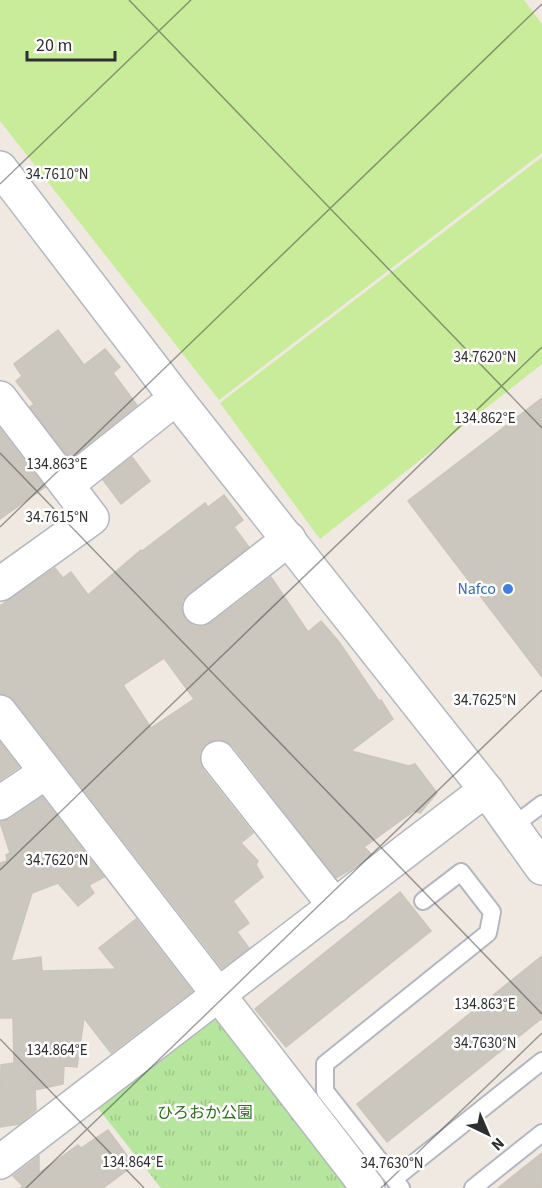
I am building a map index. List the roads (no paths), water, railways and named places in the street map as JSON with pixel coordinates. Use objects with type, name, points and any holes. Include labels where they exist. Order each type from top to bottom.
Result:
[{"type":"street","points":[[0,168],[176,398],[487,791],[542,868]]},
{"type":"street","points":[[0,398],[92,518],[0,584]]},
{"type":"street","points":[[67,485],[176,398]]},
{"type":"street","points":[[200,608],[289,539]]},
{"type":"street","points":[[0,712],[219,995],[388,1185]]},
{"type":"street","points":[[218,758],[334,906]]},
{"type":"street","points":[[0,802],[46,772]]},
{"type":"street","points":[[0,1162],[487,791]]},
{"type":"lane","points":[[512,827],[542,804]]},
{"type":"lane","points":[[423,901],[461,872],[492,912],[488,933],[325,1064],[326,1091],[388,1185],[542,1061]]},
{"type":"lane","points":[[472,1188],[542,1133]]},
{"type":"place","name":"Nafco","points":[[508,589]]},
{"type":"park label","name":"ひろおか公園","points":[[205,1113]]}]
